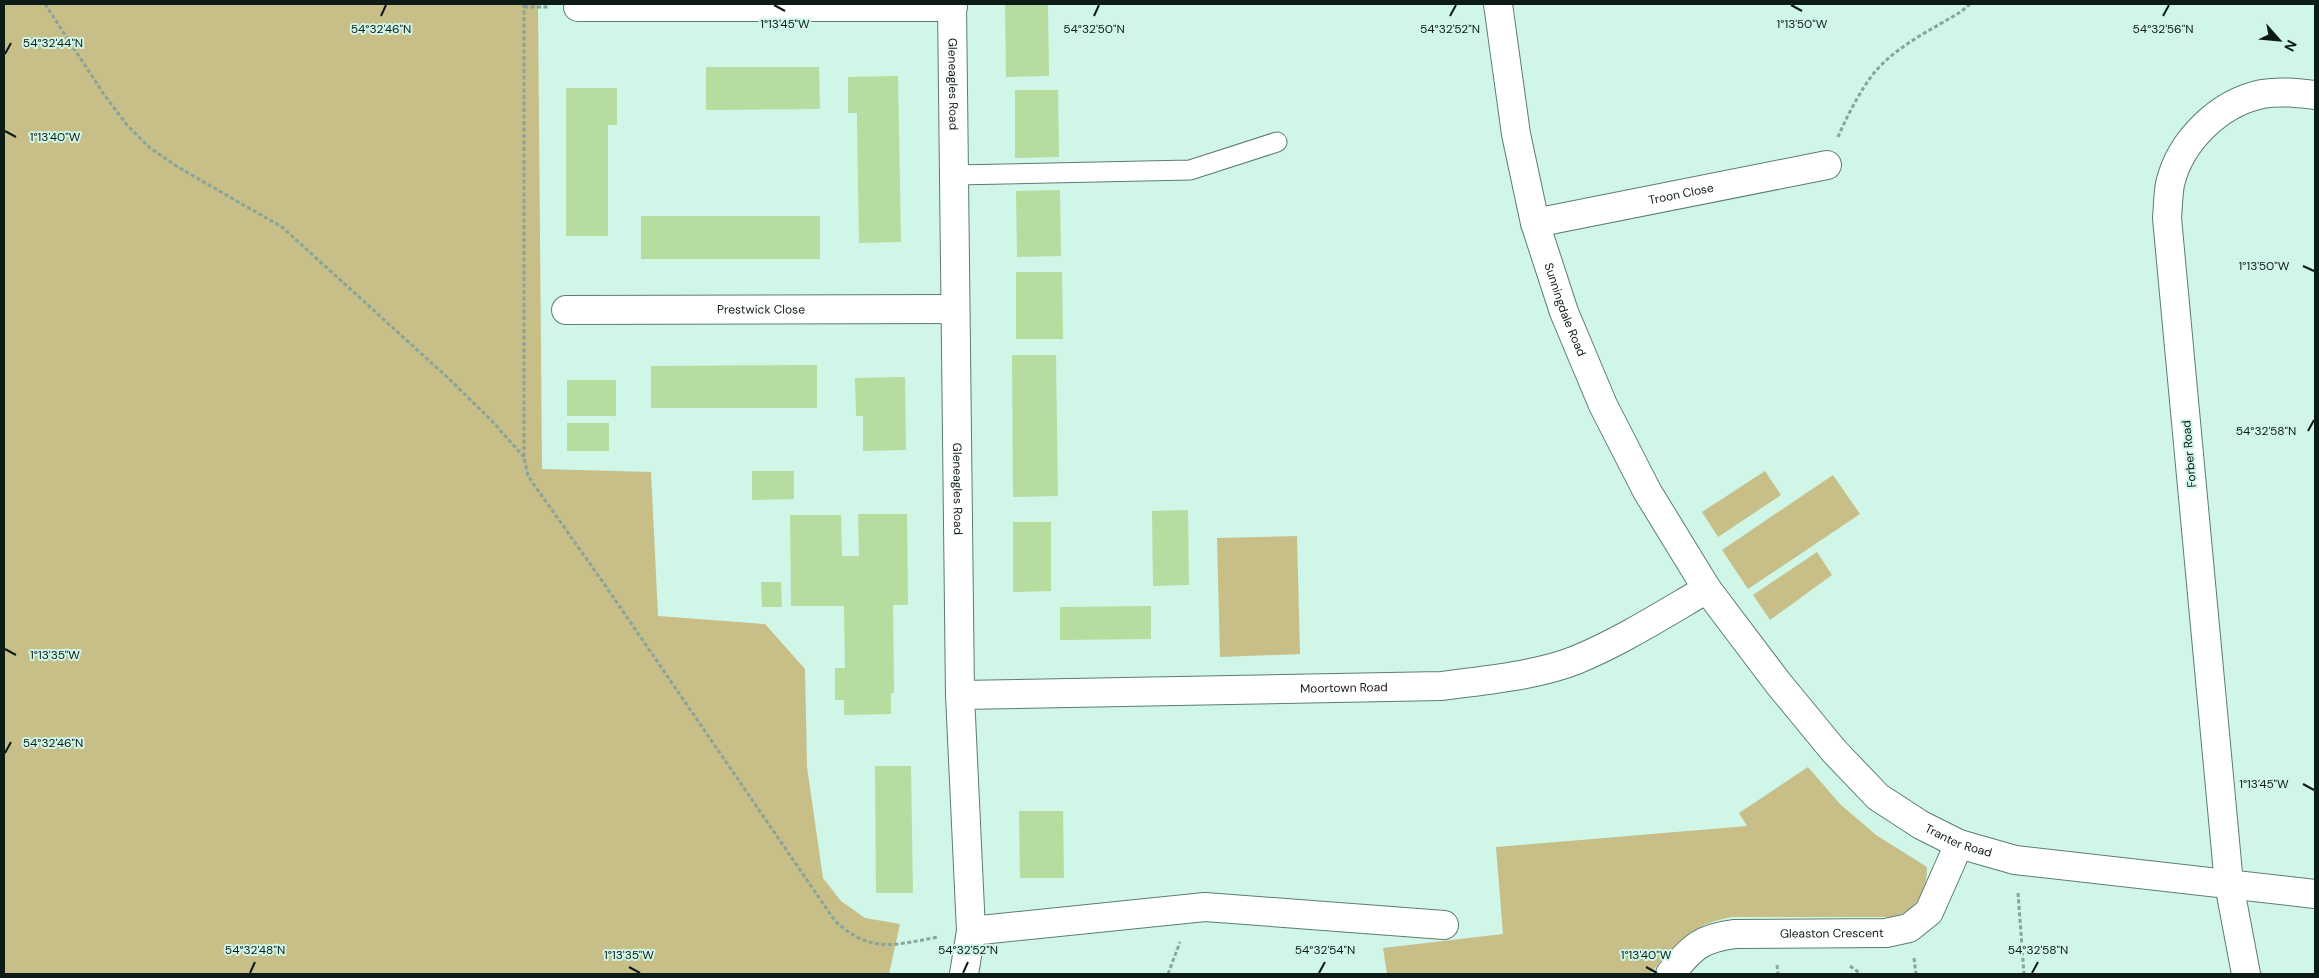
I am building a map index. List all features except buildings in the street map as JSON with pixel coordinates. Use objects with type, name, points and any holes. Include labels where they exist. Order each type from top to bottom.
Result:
[{"type":"street","name":"Sunningdale Road","points":[[1498,4],[1516,134],[1535,223],[1564,312],[1602,405],[1647,491],[1707,589]]},
{"type":"street","points":[[578,7],[952,5]]},
{"type":"street","name":"Gleneagles Road","points":[[952,5],[960,695],[971,932],[964,974]]},
{"type":"street","name":"Forber Road","points":[[2246,974],[2229,884],[2167,218],[2170,184],[2183,154],[2204,126],[2230,106],[2261,94],[2287,92],[2315,95]]},
{"type":"street","name":"Troon Close","points":[[1535,223],[1827,165]]},
{"type":"street","name":"Prestwick Close","points":[[566,310],[955,309]]},
{"type":"street","name":"Tranter Road","points":[[1707,589],[1784,691],[1834,751],[1878,797],[1921,825],[1960,844],[1987,854],[2015,860],[2315,894]]},
{"type":"street","name":"Moortown Road","points":[[960,695],[1442,686],[1507,677],[1574,660],[1628,636],[1707,589]]},
{"type":"street","name":"Gleaston Crescent","points":[[1670,974],[1690,950],[1713,936],[1886,932],[1909,928],[1929,912],[1960,844]]},
{"type":"street","points":[[971,932],[1205,907],[1444,924]]},
{"type":"lane","points":[[955,175],[1190,170],[1276,142]]},
{"type":"path","points":[[45,4],[103,93],[127,125],[150,148],[178,167],[282,227],[447,377],[491,420],[524,458]]},
{"type":"path","points":[[524,4],[524,458],[528,476],[534,487],[608,588],[835,921],[849,934],[867,942],[891,945],[971,932]]},
{"type":"path","points":[[1827,165],[1843,124],[1874,73],[1895,54],[1970,4]]},
{"type":"path","points":[[2015,860],[2024,974]]},
{"type":"shaded area","points":[[4,4],[538,4],[542,469],[651,472],[658,616],[765,624],[805,669],[807,767],[823,878],[841,901],[865,918],[900,924],[889,974],[4,974]]},
{"type":"shaded area","points":[[1765,471],[1781,495],[1718,537],[1702,512]]},
{"type":"shaded area","points":[[1833,475],[1860,514],[1748,589],[1722,550]]},
{"type":"shaded area","points":[[1297,536],[1300,654],[1220,657],[1217,538]]},
{"type":"shaded area","points":[[1817,552],[1832,575],[1770,620],[1753,595]]},
{"type":"shaded area","points":[[1808,767],[1840,804],[1876,835],[1927,867],[1923,892],[1908,910],[1892,917],[1731,917],[1705,925],[1685,937],[1650,974],[1387,974],[1383,948],[1503,934],[1496,847],[1747,826],[1739,813]]}]
